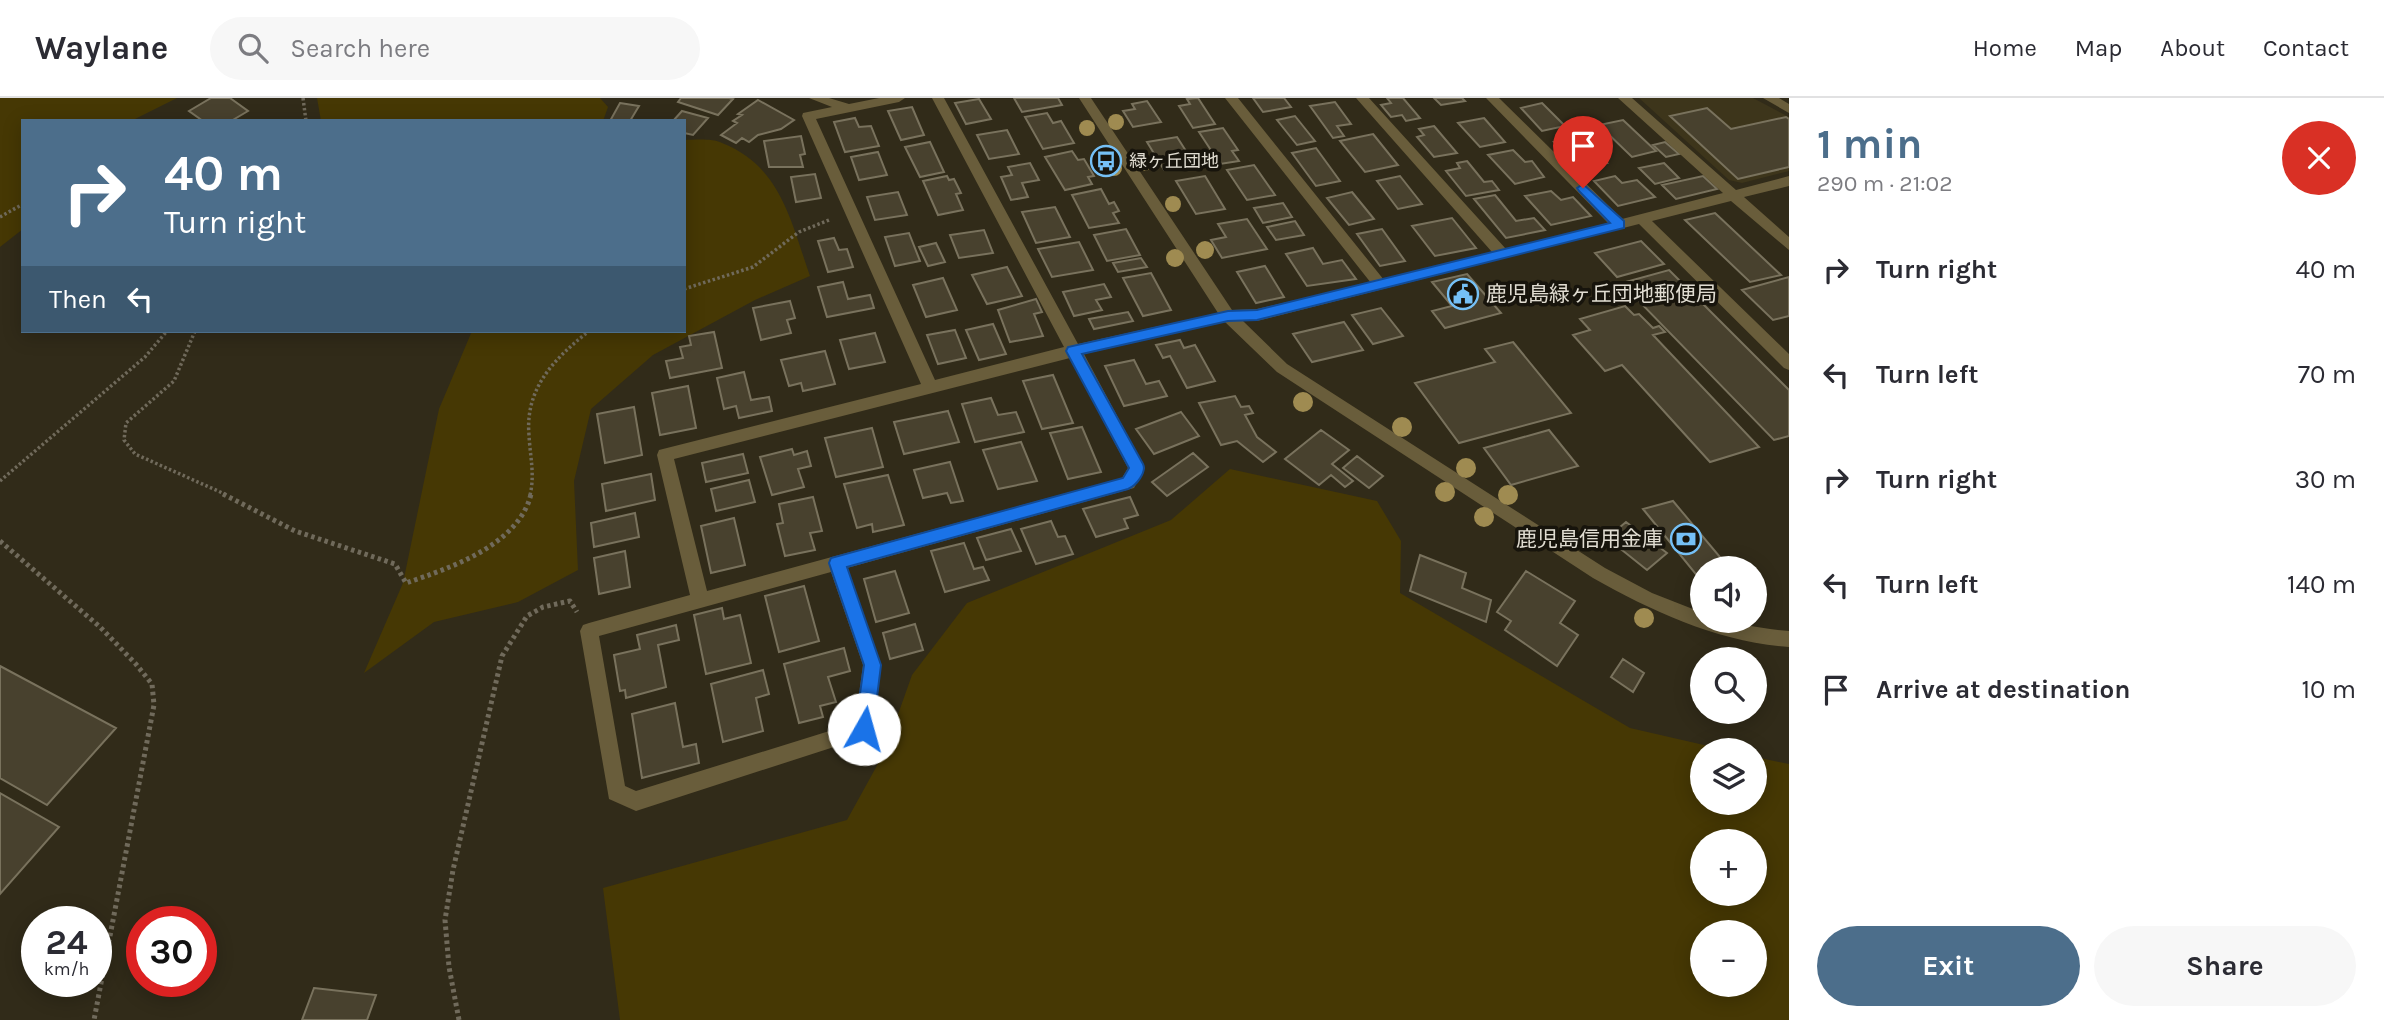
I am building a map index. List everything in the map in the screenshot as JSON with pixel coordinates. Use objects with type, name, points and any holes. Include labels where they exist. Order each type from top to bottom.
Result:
[{"type":"street","points":[[815,98],[849,108]]},
{"type":"street","points":[[899,98],[808,116],[930,387]]},
{"type":"street","points":[[837,563],[872,665],[864,729],[636,801],[616,792],[589,631],[1128,483],[1137,468],[938,98]]},
{"type":"street","points":[[1085,98],[1228,316],[1282,369],[1575,558],[1646,599],[1690,616]]},
{"type":"street","points":[[1231,98],[1381,286]]},
{"type":"street","points":[[1362,98],[1503,255]]},
{"type":"street","points":[[1492,98],[1619,225]]},
{"type":"street","points":[[1624,98],[1789,245]]},
{"type":"street","points":[[1769,98],[1789,109]]},
{"type":"street","points":[[700,599],[665,455],[1073,351],[1228,316],[1257,315],[1381,286],[1789,181]]},
{"type":"street","points":[[1642,219],[1789,364]]},
{"type":"street","points":[[1749,633],[1789,639]]},
{"type":"path","points":[[303,98],[306,119]]},
{"type":"path","points":[[0,216],[21,205]]},
{"type":"path","points":[[686,288],[733,275],[761,263],[804,226],[854,214]]},
{"type":"path","points":[[0,481],[145,357],[165,333]]},
{"type":"path","points":[[194,333],[174,381],[126,423],[124,440],[135,454],[237,500],[295,531],[395,564],[406,583],[443,571],[514,528],[526,510],[533,486],[528,426],[531,399],[544,374],[587,333]]},
{"type":"path","points":[[0,541],[100,627],[152,684],[154,705],[94,1020]]},
{"type":"path","points":[[459,1020],[449,967],[445,920],[453,870],[502,656],[514,631],[536,607],[570,601],[589,631]]},
{"type":"shaded area","points":[[0,98],[177,98],[135,119],[21,119],[21,231],[0,247]]},
{"type":"shaded area","points":[[317,98],[600,98],[608,107],[604,119],[321,119]]},
{"type":"shaded area","points":[[1639,98],[1753,98],[1789,117],[1789,171],[1742,183],[1729,180]]},
{"type":"shaded area","points":[[686,140],[718,141],[742,153],[771,181],[789,216],[810,276],[755,300],[653,355],[591,409],[574,481],[578,570],[518,602],[434,622],[364,673],[403,583],[439,409],[471,333],[686,333]]},
{"type":"shaded area","points":[[1230,469],[1377,501],[1401,541],[1400,593],[1630,728],[1690,742],[1690,815],[1767,815],[1767,759],[1789,764],[1789,1020],[620,1020],[603,888],[847,820],[885,751],[912,675],[967,603],[1171,520]]},
{"type":"building","points":[[211,98],[230,98],[248,111],[234,119],[200,119],[189,111]]},
{"type":"building","points":[[681,98],[733,99],[718,115],[678,102]]},
{"type":"building","points":[[1014,98],[1058,98],[1062,105],[1022,112]]},
{"type":"building","points":[[1198,98],[1215,124],[1193,128],[1179,106],[1190,104],[1187,99]]},
{"type":"building","points":[[1253,98],[1284,98],[1291,107],[1263,112]]},
{"type":"building","points":[[1387,98],[1403,98],[1420,118],[1406,121],[1402,115],[1391,117],[1381,105],[1391,103]]},
{"type":"building","points":[[1434,98],[1462,98],[1465,101],[1441,105]]},
{"type":"building","points":[[979,99],[991,119],[966,124],[955,103]]},
{"type":"building","points":[[758,100],[794,120],[781,129],[758,135],[749,142],[742,138],[736,143],[721,135],[737,123],[733,121],[742,115],[738,114]]},
{"type":"building","points":[[1147,101],[1161,122],[1133,127],[1123,111],[1135,109],[1132,104]]},
{"type":"building","points":[[1335,102],[1351,124],[1337,126],[1344,136],[1333,138],[1310,106]]},
{"type":"building","points":[[620,103],[639,106],[631,119],[611,119]]},
{"type":"building","points":[[1542,103],[1565,126],[1542,131],[1521,108]]},
{"type":"building","points":[[912,107],[924,135],[901,140],[888,111]]},
{"type":"building","points":[[1707,108],[1731,129],[1786,117],[1789,119],[1789,167],[1738,179],[1670,116]]},
{"type":"building","points":[[682,111],[708,118],[693,135],[686,133],[686,119],[675,119]]},
{"type":"building","points":[[1047,113],[1053,123],[1061,121],[1074,143],[1043,149],[1025,117]]},
{"type":"building","points":[[1295,116],[1315,141],[1297,145],[1277,120]]},
{"type":"building","points":[[855,118],[859,127],[871,126],[879,146],[845,152],[834,122]]},
{"type":"building","points":[[1484,118],[1505,142],[1480,147],[1458,123]]},
{"type":"building","points":[[1623,120],[1656,151],[1632,157],[1599,125]]},
{"type":"building","points":[[1434,126],[1457,153],[1434,157],[1417,137],[1424,135],[1419,129]]},
{"type":"building","points":[[1223,128],[1238,150],[1232,151],[1239,161],[1220,164],[1199,132]]},
{"type":"building","points":[[1007,130],[1019,154],[989,159],[977,135]]},
{"type":"building","points":[[1373,134],[1398,165],[1365,172],[1340,141]]},
{"type":"building","points":[[801,136],[805,154],[800,155],[803,167],[769,167],[764,141]]},
{"type":"building","points":[[1177,137],[1195,165],[1164,170],[1147,142]]},
{"type":"building","points":[[1580,137],[1607,163],[1580,169],[1554,142]]},
{"type":"building","points":[[930,142],[944,172],[920,177],[905,147]]},
{"type":"building","points":[[1665,142],[1679,154],[1666,157],[1653,145]]},
{"type":"building","points":[[1316,148],[1340,181],[1316,186],[1292,153]]},
{"type":"building","points":[[1513,150],[1525,162],[1532,161],[1544,177],[1515,184],[1488,155]]},
{"type":"building","points":[[1072,151],[1078,160],[1084,159],[1094,176],[1088,177],[1092,184],[1065,190],[1045,157]]},
{"type":"building","points":[[878,152],[887,175],[859,180],[851,157]]},
{"type":"building","points":[[1467,161],[1484,182],[1492,181],[1499,190],[1466,196],[1446,171],[1460,168],[1457,163]]},
{"type":"building","points":[[1030,163],[1039,180],[1022,183],[1028,197],[1011,200],[1001,177],[1012,175],[1008,167]]},
{"type":"building","points":[[1664,163],[1679,178],[1655,184],[1639,168]]},
{"type":"building","points":[[1254,165],[1275,195],[1247,200],[1227,170]]},
{"type":"building","points":[[815,174],[821,198],[796,202],[791,177]]},
{"type":"building","points":[[947,176],[949,180],[954,179],[961,193],[956,194],[963,210],[938,215],[923,181]]},
{"type":"building","points":[[1205,176],[1225,209],[1196,214],[1176,181]]},
{"type":"building","points":[[1400,176],[1422,204],[1398,209],[1377,181]]},
{"type":"building","points":[[1615,176],[1622,183],[1637,180],[1655,197],[1618,206],[1594,181]]},
{"type":"building","points":[[1703,176],[1717,189],[1676,199],[1662,185]]},
{"type":"building","points":[[1101,189],[1109,204],[1114,202],[1119,211],[1113,213],[1119,223],[1089,228],[1072,195]]},
{"type":"building","points":[[1551,191],[1561,200],[1573,197],[1591,216],[1551,225],[1525,196]]},
{"type":"building","points":[[898,192],[907,215],[875,220],[867,197]]},
{"type":"building","points":[[1352,192],[1374,219],[1349,225],[1327,198]]},
{"type":"building","points":[[1495,195],[1516,221],[1534,218],[1545,230],[1506,238],[1474,199]]},
{"type":"building","points":[[1283,203],[1292,217],[1263,223],[1254,208]]},
{"type":"building","points":[[1055,207],[1070,237],[1036,243],[1022,212]]},
{"type":"building","points":[[1715,213],[1781,275],[1750,282],[1685,220]]},
{"type":"building","points":[[1452,218],[1476,248],[1435,256],[1412,226]]},
{"type":"building","points":[[1247,219],[1267,249],[1222,258],[1211,240],[1226,237],[1218,224]]},
{"type":"building","points":[[1295,221],[1304,235],[1276,240],[1267,227]]},
{"type":"building","points":[[1126,229],[1140,255],[1107,261],[1094,235]]},
{"type":"building","points":[[1382,229],[1405,261],[1380,266],[1357,234]]},
{"type":"building","points":[[984,230],[993,253],[959,258],[950,235]]},
{"type":"building","points":[[909,233],[920,261],[895,266],[885,237]]},
{"type":"building","points":[[834,238],[839,250],[847,249],[853,267],[828,272],[818,241]]},
{"type":"building","points":[[1641,241],[1664,264],[1617,277],[1595,253]]},
{"type":"building","points":[[1079,242],[1093,270],[1052,277],[1038,249]]},
{"type":"building","points":[[936,243],[945,262],[928,266],[919,247]]},
{"type":"building","points":[[1313,248],[1323,264],[1342,260],[1356,279],[1307,286],[1286,254]]},
{"type":"building","points":[[1141,258],[1147,267],[1118,272],[1113,263]]},
{"type":"building","points":[[1265,266],[1284,297],[1256,303],[1237,272]]},
{"type":"building","points":[[1007,267],[1022,296],[987,304],[972,275]]},
{"type":"building","points":[[1669,270],[1789,390],[1789,436],[1774,440],[1636,298],[1612,304],[1606,297],[1630,291],[1622,283]]},
{"type":"building","points":[[1151,273],[1171,310],[1143,316],[1123,278]]},
{"type":"building","name":"鹿児島緑ヶ丘団地郵便局","points":[[1467,274],[1501,313],[1445,328],[1432,311],[1452,306],[1432,282]]},
{"type":"building","points":[[1789,277],[1789,316],[1773,320],[1742,290]]},
{"type":"building","points":[[943,278],[957,310],[926,317],[913,285]]},
{"type":"building","points":[[843,282],[848,299],[870,295],[874,308],[827,317],[818,287]]},
{"type":"building","points":[[1104,284],[1111,297],[1096,300],[1102,310],[1074,316],[1063,292]]},
{"type":"building","points":[[1036,299],[1042,312],[1034,314],[1043,336],[1010,342],[998,310]]},
{"type":"building","points":[[790,301],[795,318],[787,320],[791,333],[761,340],[753,308]]},
{"type":"building","points":[[1625,306],[1634,315],[1639,314],[1653,328],[1659,326],[1665,332],[1653,335],[1759,447],[1710,462],[1622,365],[1605,371],[1573,335],[1590,330],[1580,319]]},
{"type":"building","points":[[1381,308],[1403,336],[1373,344],[1352,315]]},
{"type":"building","points":[[1128,312],[1133,321],[1094,329],[1089,319]]},
{"type":"building","points":[[1344,322],[1363,350],[1312,362],[1293,334]]},
{"type":"building","points":[[993,324],[1006,354],[979,360],[966,330]]},
{"type":"building","points":[[955,330],[966,358],[938,364],[927,335]]},
{"type":"building","points":[[714,332],[722,368],[670,378],[666,361],[683,358],[680,347],[691,345],[689,336]]},
{"type":"building","points":[[875,333],[885,362],[849,369],[840,340]]},
{"type":"building","points":[[1180,340],[1184,348],[1195,345],[1215,381],[1187,388],[1170,356],[1163,358],[1156,345]]},
{"type":"building","points":[[1513,342],[1571,413],[1459,443],[1415,383],[1495,362],[1485,349]]},
{"type":"building","points":[[825,351],[835,384],[803,391],[801,383],[789,386],[781,360]]},
{"type":"building","points":[[1134,360],[1146,384],[1159,381],[1167,396],[1124,406],[1105,366]]},
{"type":"building","points":[[744,372],[751,400],[769,397],[772,411],[739,418],[736,406],[724,409],[717,378]]},
{"type":"building","points":[[1053,375],[1073,423],[1042,429],[1023,381]]},
{"type":"building","points":[[688,386],[696,428],[660,435],[652,393]]},
{"type":"building","points":[[1235,396],[1241,407],[1249,406],[1253,413],[1245,415],[1257,437],[1276,452],[1263,462],[1237,441],[1221,445],[1199,403]]},
{"type":"building","points":[[991,398],[998,415],[1016,412],[1024,432],[975,442],[962,404]]},
{"type":"building","points":[[634,407],[642,455],[605,463],[597,414]]},
{"type":"building","points":[[948,411],[959,442],[904,454],[894,422]]},
{"type":"building","points":[[1181,412],[1199,436],[1154,454],[1136,429]]},
{"type":"building","points":[[1082,427],[1101,472],[1068,479],[1050,433]]},
{"type":"building","points":[[872,428],[883,467],[836,477],[825,438]]},
{"type":"building","points":[[1321,430],[1349,450],[1332,464],[1353,481],[1345,487],[1331,475],[1319,485],[1285,459]]},
{"type":"building","points":[[1549,430],[1578,466],[1511,485],[1484,448]]},
{"type":"building","points":[[1021,442],[1037,481],[998,489],[983,450]]},
{"type":"building","points":[[792,449],[794,455],[807,451],[811,466],[798,469],[804,487],[772,495],[760,457]]},
{"type":"building","points":[[1193,453],[1208,467],[1167,496],[1152,482]]},
{"type":"building","points":[[743,454],[748,473],[706,482],[702,463]]},
{"type":"building","points":[[1357,456],[1383,476],[1369,488],[1343,468]]},
{"type":"building","points":[[950,462],[963,501],[951,503],[947,493],[923,498],[914,470]]},
{"type":"building","points":[[651,474],[655,500],[606,511],[602,484]]},
{"type":"building","points":[[888,475],[904,525],[873,532],[872,524],[857,528],[844,484]]},
{"type":"building","points":[[749,480],[755,502],[716,511],[711,489]]},
{"type":"building","points":[[813,497],[822,531],[810,533],[815,550],[785,556],[777,524],[783,523],[779,504]]},
{"type":"building","points":[[1130,497],[1138,515],[1124,519],[1128,528],[1096,537],[1083,509]]},
{"type":"building","name":"鹿児島信用金庫","points":[[1673,501],[1719,556],[1690,556],[1690,567],[1643,509]]},
{"type":"building","points":[[635,513],[639,537],[594,547],[591,523]]},
{"type":"building","points":[[734,518],[745,565],[711,573],[701,526]]},
{"type":"building","points":[[1051,521],[1058,537],[1065,536],[1073,554],[1036,564],[1021,529]]},
{"type":"building","points":[[1626,522],[1667,553],[1647,570],[1607,538]]},
{"type":"building","points":[[1011,529],[1021,551],[986,560],[977,538]]},
{"type":"building","points":[[964,543],[974,569],[983,567],[989,580],[945,592],[931,551]]},
{"type":"building","points":[[625,551],[630,587],[599,594],[594,558]]},
{"type":"building","points":[[1420,555],[1466,573],[1462,588],[1491,600],[1486,622],[1410,591]]},
{"type":"building","points":[[895,571],[909,613],[876,622],[864,579]]},
{"type":"building","points":[[1526,571],[1575,601],[1560,623],[1578,635],[1557,666],[1505,630],[1511,621],[1497,612]]},
{"type":"building","points":[[804,586],[819,641],[779,652],[765,596]]},
{"type":"building","points":[[722,608],[724,619],[740,615],[751,663],[706,674],[694,615]]},
{"type":"building","points":[[915,624],[923,650],[890,659],[883,633]]},
{"type":"building","points":[[676,625],[679,640],[658,645],[666,687],[626,698],[625,690],[620,691],[614,655],[640,649],[637,635]]},
{"type":"building","points":[[844,648],[850,671],[828,677],[836,702],[820,706],[823,717],[799,723],[784,664]]},
{"type":"building","points":[[1623,659],[1644,673],[1633,692],[1611,677]]},
{"type":"building","points":[[0,666],[116,728],[47,805],[0,778]]},
{"type":"building","points":[[763,670],[769,694],[756,698],[763,731],[723,742],[711,684]]},
{"type":"building","points":[[675,703],[683,747],[696,744],[699,763],[642,778],[632,714]]},
{"type":"building","points":[[0,793],[59,827],[0,894]]},
{"type":"building","points":[[314,988],[376,995],[367,1020],[302,1020]]},
{"type":"place","name":"緑ヶ丘団地","points":[[1106,161]]},
{"type":"place","name":"鹿児島緑ヶ丘団地郵便局","points":[[1463,294]]},
{"type":"place","name":"鹿児島信用金庫","points":[[1686,539]]},
{"type":"route","points":[[864,729],[872,665],[837,563],[1128,483],[1137,468],[1073,351],[1228,316],[1257,315],[1619,225],[1583,188]]}]
